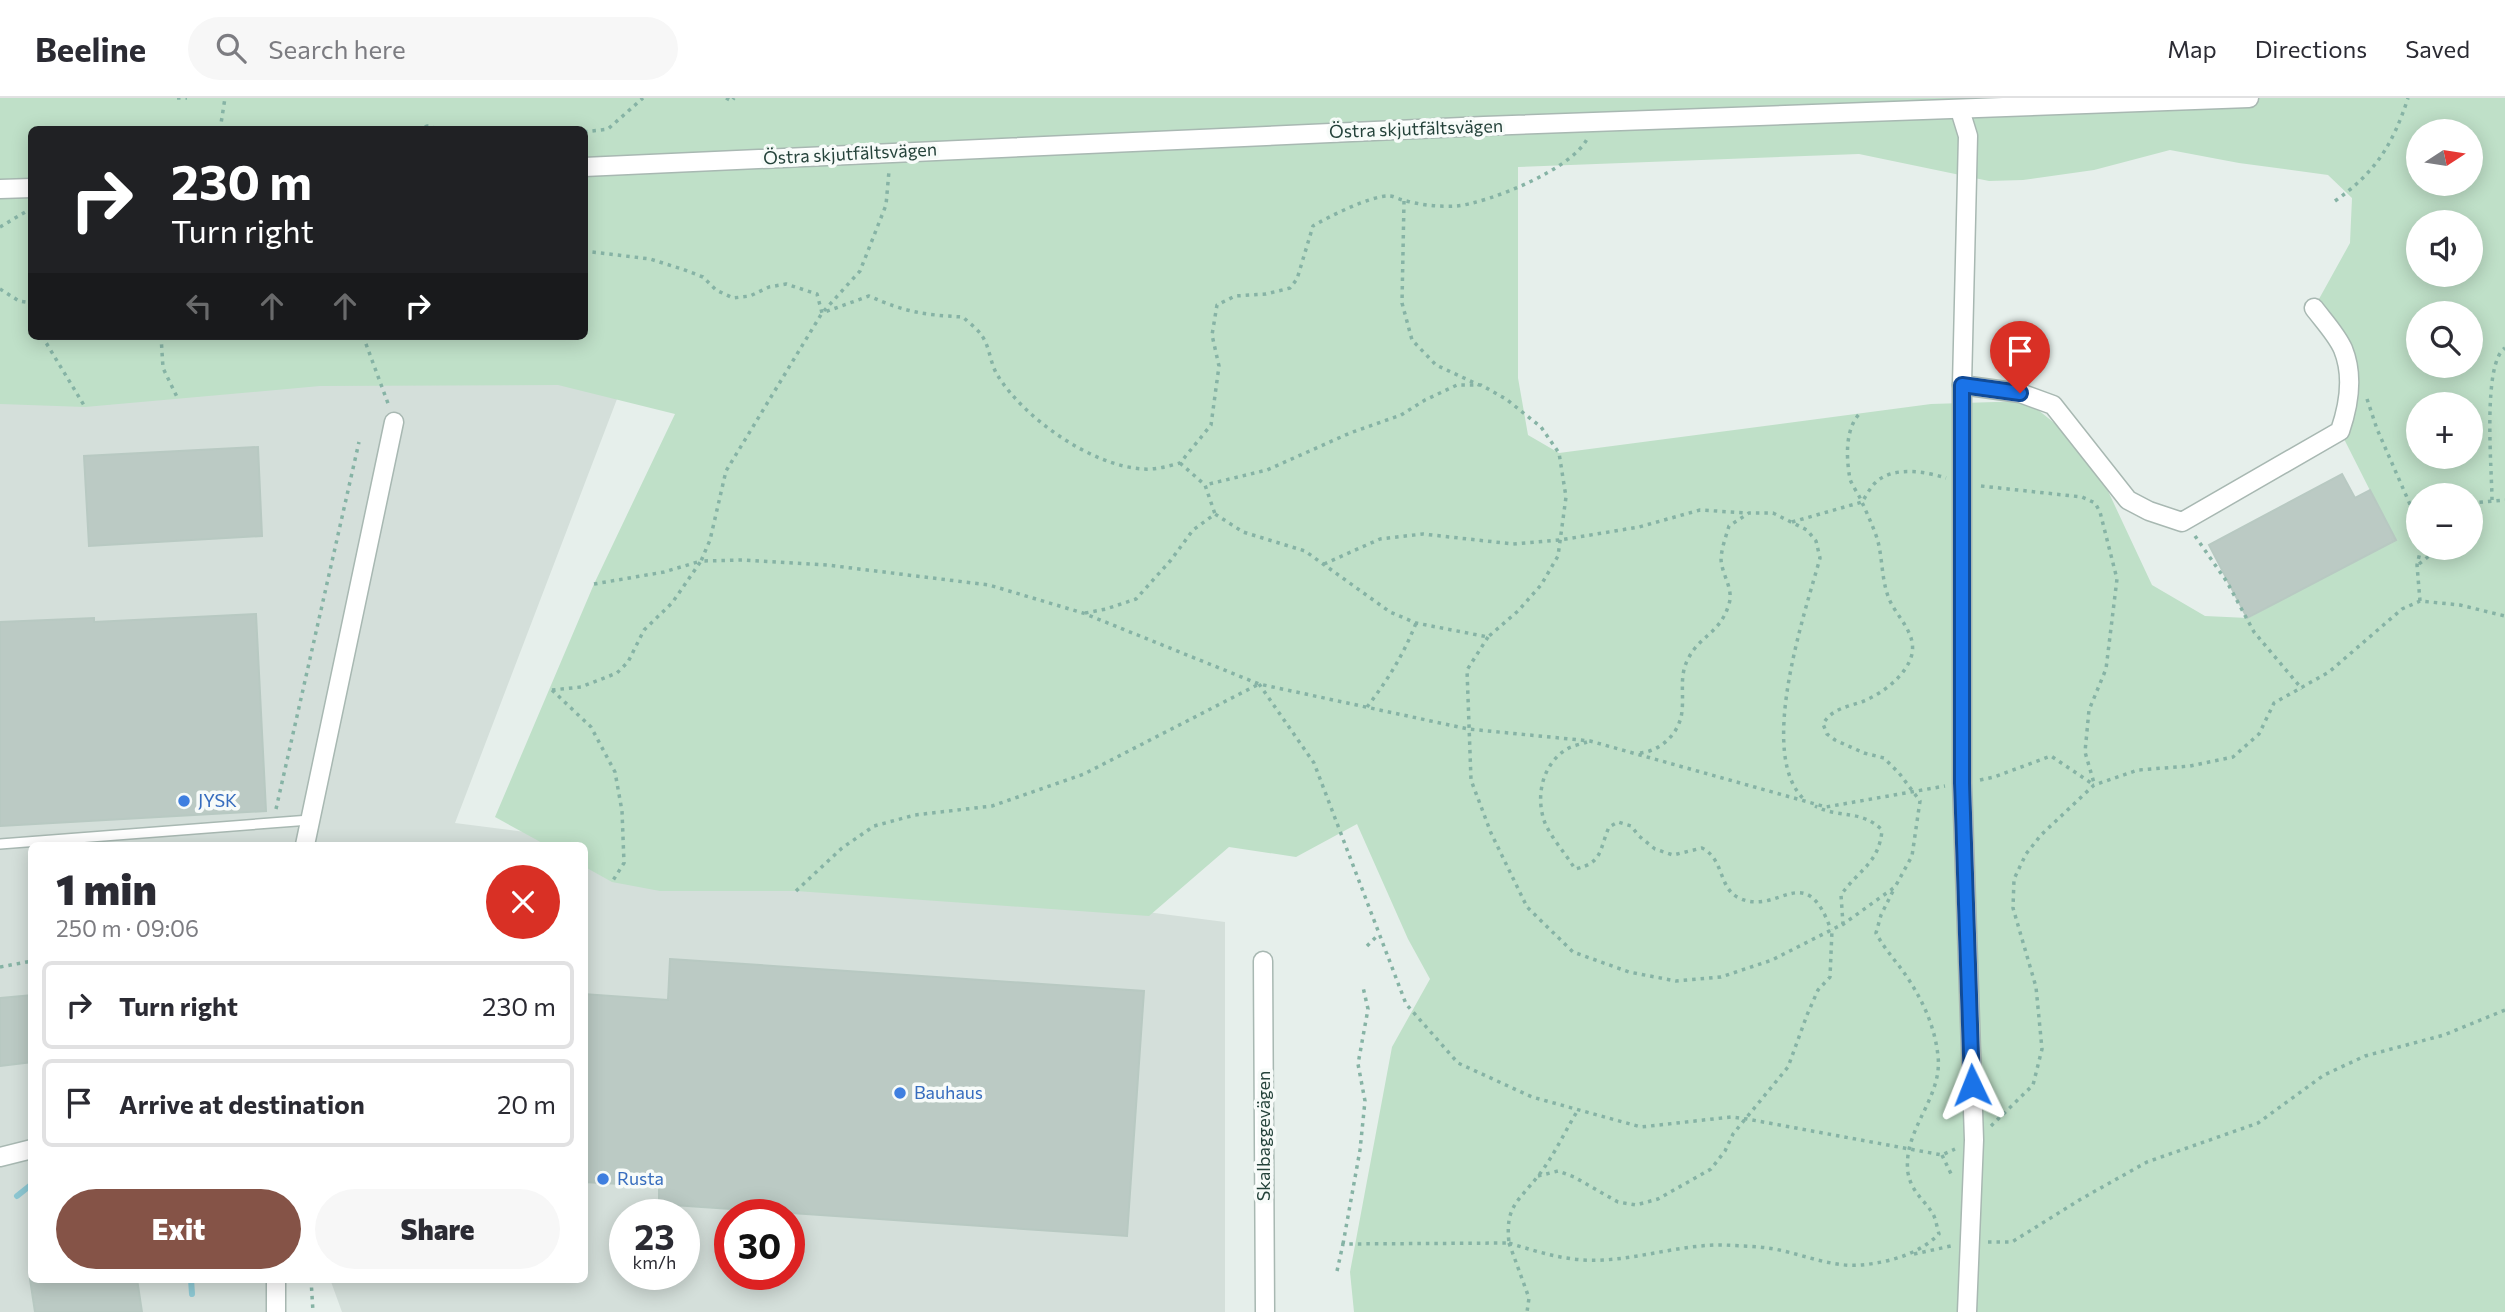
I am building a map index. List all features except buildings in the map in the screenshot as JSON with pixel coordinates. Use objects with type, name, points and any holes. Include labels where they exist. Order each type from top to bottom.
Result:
[{"type":"street","name":"Östra skjutfältsvägen","points":[[588,167],[1595,121],[2249,98]]},
{"type":"street","points":[[1960,110],[1968,136],[1962,385],[1962,783],[1974,1140],[1967,1312]]},
{"type":"street","points":[[0,189],[28,188]]},
{"type":"street","points":[[1962,385],[2020,393],[2053,405],[2128,500],[2149,511],[2182,522],[2340,431],[2348,406],[2350,380],[2343,348],[2314,308]]},
{"type":"street","points":[[306,842],[394,422]]},
{"type":"street","name":"Skalbaggevägen","points":[[1263,961],[1265,1312]]},
{"type":"street","points":[[0,1157],[28,1150]]},
{"type":"street","points":[[276,1283],[276,1312]]},
{"type":"lane","points":[[0,844],[310,820]]},
{"type":"path","points":[[177,98],[187,98]]},
{"type":"path","points":[[221,126],[225,98]]},
{"type":"path","points":[[588,132],[608,129],[643,98]]},
{"type":"path","points":[[726,98],[732,101],[734,98]]},
{"type":"path","points":[[2335,201],[2355,187],[2378,164],[2397,132],[2408,98]]},
{"type":"path","points":[[822,313],[869,296],[897,308],[924,315],[963,317],[983,337],[996,375],[1021,405],[1050,430],[1088,452],[1124,467],[1147,470],[1180,463],[1211,425],[1219,366],[1212,335],[1217,305],[1235,296],[1266,294],[1290,288],[1297,279],[1313,226],[1330,216],[1388,195],[1404,201],[1458,206],[1504,192],[1571,159],[1583,146],[1595,121]]},
{"type":"path","points":[[612,882],[624,863],[622,811],[615,772],[591,727],[552,690],[581,687],[617,673],[628,662],[645,630],[673,603],[701,561],[710,540],[726,471],[822,313],[860,271],[886,205],[890,152]]},
{"type":"path","points":[[1404,201],[1402,303],[1412,340],[1436,365],[1506,399],[1541,427],[1559,453],[1566,497],[1558,556],[1541,584],[1518,611],[1489,637],[1467,670],[1471,780],[1491,833],[1527,907],[1573,951],[1629,972],[1676,981],[1721,977],[1772,960],[1843,924],[1895,887]]},
{"type":"path","points":[[0,227],[28,210]]},
{"type":"path","points":[[588,252],[650,260],[682,269],[702,277],[716,290],[733,298],[750,296],[769,287],[786,284],[800,287],[817,293],[822,313]]},
{"type":"path","points":[[0,289],[19,301],[28,302]]},
{"type":"path","points":[[44,340],[85,407]]},
{"type":"path","points":[[161,340],[163,368],[177,397]]},
{"type":"path","points":[[364,340],[394,422]]},
{"type":"path","points":[[2492,500],[2489,449],[2492,371],[2500,351],[2505,348]]},
{"type":"path","points":[[1205,485],[1267,470],[1350,433],[1401,415],[1424,400],[1457,385],[1481,385]]},
{"type":"path","points":[[2364,390],[2377,429],[2406,495]]},
{"type":"path","points":[[1860,413],[1851,423],[1848,438],[1851,481],[1878,540],[1884,581],[1890,600],[1911,636],[1913,652],[1907,669],[1892,683],[1866,700],[1833,712],[1823,724],[1827,734],[1835,740],[1864,753],[1884,758],[1920,801],[1912,856],[1881,915],[1876,933],[1925,1006],[1938,1056],[1939,1079],[1908,1147],[1908,1173],[1916,1195],[1933,1214],[1939,1234],[1926,1247],[1902,1256]]},
{"type":"path","points":[[273,822],[359,442]]},
{"type":"path","points":[[1180,463],[1205,485],[1215,514],[1243,532],[1305,551],[1390,612],[1416,623],[1489,637]]},
{"type":"path","points":[[1792,522],[1862,502],[1875,483],[1892,472],[1934,474],[2014,491],[2082,497],[2095,503],[2100,512],[2117,579],[2106,669],[2089,710],[2085,752],[2094,785]]},
{"type":"path","points":[[2483,501],[2505,500]]},
{"type":"path","points":[[1322,564],[1380,539],[1423,534],[1513,544],[1560,540],[1639,527],[1700,510],[1773,513],[1807,530],[1816,541],[1820,558],[1788,677],[1784,727],[1788,775],[1799,795],[1809,803],[1825,811],[1863,816],[1872,820],[1882,830],[1881,843],[1875,857],[1841,895],[1843,924]]},
{"type":"path","points":[[1637,754],[1655,752],[1670,738],[1682,715],[1682,673],[1688,657],[1698,644],[1719,627],[1730,603],[1730,589],[1721,559],[1729,526],[1749,513]]},
{"type":"path","points":[[1083,613],[1106,609],[1136,598],[1171,560],[1193,530],[1215,514]]},
{"type":"path","points":[[2182,522],[2205,548],[2254,632],[2302,689]]},
{"type":"path","points":[[594,584],[664,572],[701,561],[743,560],[827,565],[989,585],[1083,613],[1259,684],[1468,729],[1590,741],[1826,807],[1994,777],[2051,756],[2094,785]]},
{"type":"path","points":[[2418,560],[2420,601]]},
{"type":"path","points":[[2417,565],[2423,560]]},
{"type":"path","points":[[1259,684],[1314,763],[1406,1004],[1458,1063],[1532,1097],[1641,1126],[1731,1117],[1942,1155],[1974,1140],[2012,1108],[2033,1085],[2042,1049],[2036,987],[2013,908],[2014,879],[2026,854],[2041,835],[2094,785],[2138,770],[2190,766],[2233,757],[2259,734],[2274,703],[2329,672],[2402,609],[2420,601],[2460,605],[2505,616]]},
{"type":"path","points":[[1367,707],[1384,686],[1409,643],[1416,623]]},
{"type":"path","points":[[796,891],[842,848],[874,826],[915,815],[992,806],[1084,774],[1259,684]]},
{"type":"path","points":[[1538,1176],[1558,1171],[1618,1202],[1636,1205],[1658,1199],[1711,1169],[1733,1134],[1788,1067],[1818,990],[1830,977],[1830,930],[1824,911],[1809,895],[1797,892],[1754,902],[1738,897],[1727,888],[1712,853],[1702,848],[1673,855],[1655,849],[1639,836],[1631,825],[1618,822],[1609,827],[1597,859],[1588,866],[1575,869],[1545,823],[1540,803],[1542,783],[1552,763],[1567,749],[1590,741]]},
{"type":"path","points":[[1367,946],[1378,935]]},
{"type":"path","points":[[0,967],[28,962]]},
{"type":"path","points":[[1338,1271],[1360,1150],[1365,1101],[1358,1064],[1368,1009],[1363,987]]},
{"type":"path","points":[[1343,1244],[1509,1243],[1548,1256],[1573,1260],[1605,1260],[1720,1245],[1768,1248],[1819,1260],[1860,1265],[1970,1242],[2012,1242],[2147,1162],[2258,1123],[2325,1075],[2365,1056],[2444,1035],[2505,1010]]},
{"type":"path","points":[[1527,1312],[1529,1298],[1509,1243],[1507,1225],[1513,1207],[1538,1176],[1578,1110]]},
{"type":"path","points":[[1942,1155],[1958,1187]]},
{"type":"path","points":[[311,1283],[313,1312]]},
{"type":"shaded area","points":[[0,276],[28,328],[28,340],[588,340],[588,336],[643,331],[455,823],[1225,922],[1225,1312],[342,1312],[331,1283],[588,1283],[588,842],[28,842],[28,1283],[276,1283],[276,1312],[0,1312]]},
{"type":"green space","points":[[0,98],[2505,98],[2505,1312],[1354,1312],[1350,1272],[1392,1047],[1430,979],[1408,939],[1357,824],[1296,857],[1229,847],[1149,916],[796,891],[660,891],[612,882],[588,869],[588,842],[541,842],[495,817],[594,584],[675,414],[558,385],[320,386],[85,407],[0,404]],"holes":[[[2170,150],[2328,175],[2352,198],[2350,243],[2314,308],[2350,379],[2340,431],[2395,540],[2248,618],[2205,616],[2152,585],[2108,491],[2063,430],[2027,401],[1931,404],[1559,453],[1528,435],[1518,378],[1518,167],[1859,154],[1989,181],[2023,180],[2094,170]]]},
{"type":"waterway","points":[[17,1196],[28,1187]]},
{"type":"waterway","points":[[191,1283],[192,1294]]},
{"type":"place","name":"JYSK","points":[[184,801]]},
{"type":"place","name":"Bauhaus","points":[[900,1093]]},
{"type":"place","name":"Rusta","points":[[603,1179]]},
{"type":"route","points":[[1972,1085],[1962,783],[1962,385],[2020,393]]}]
